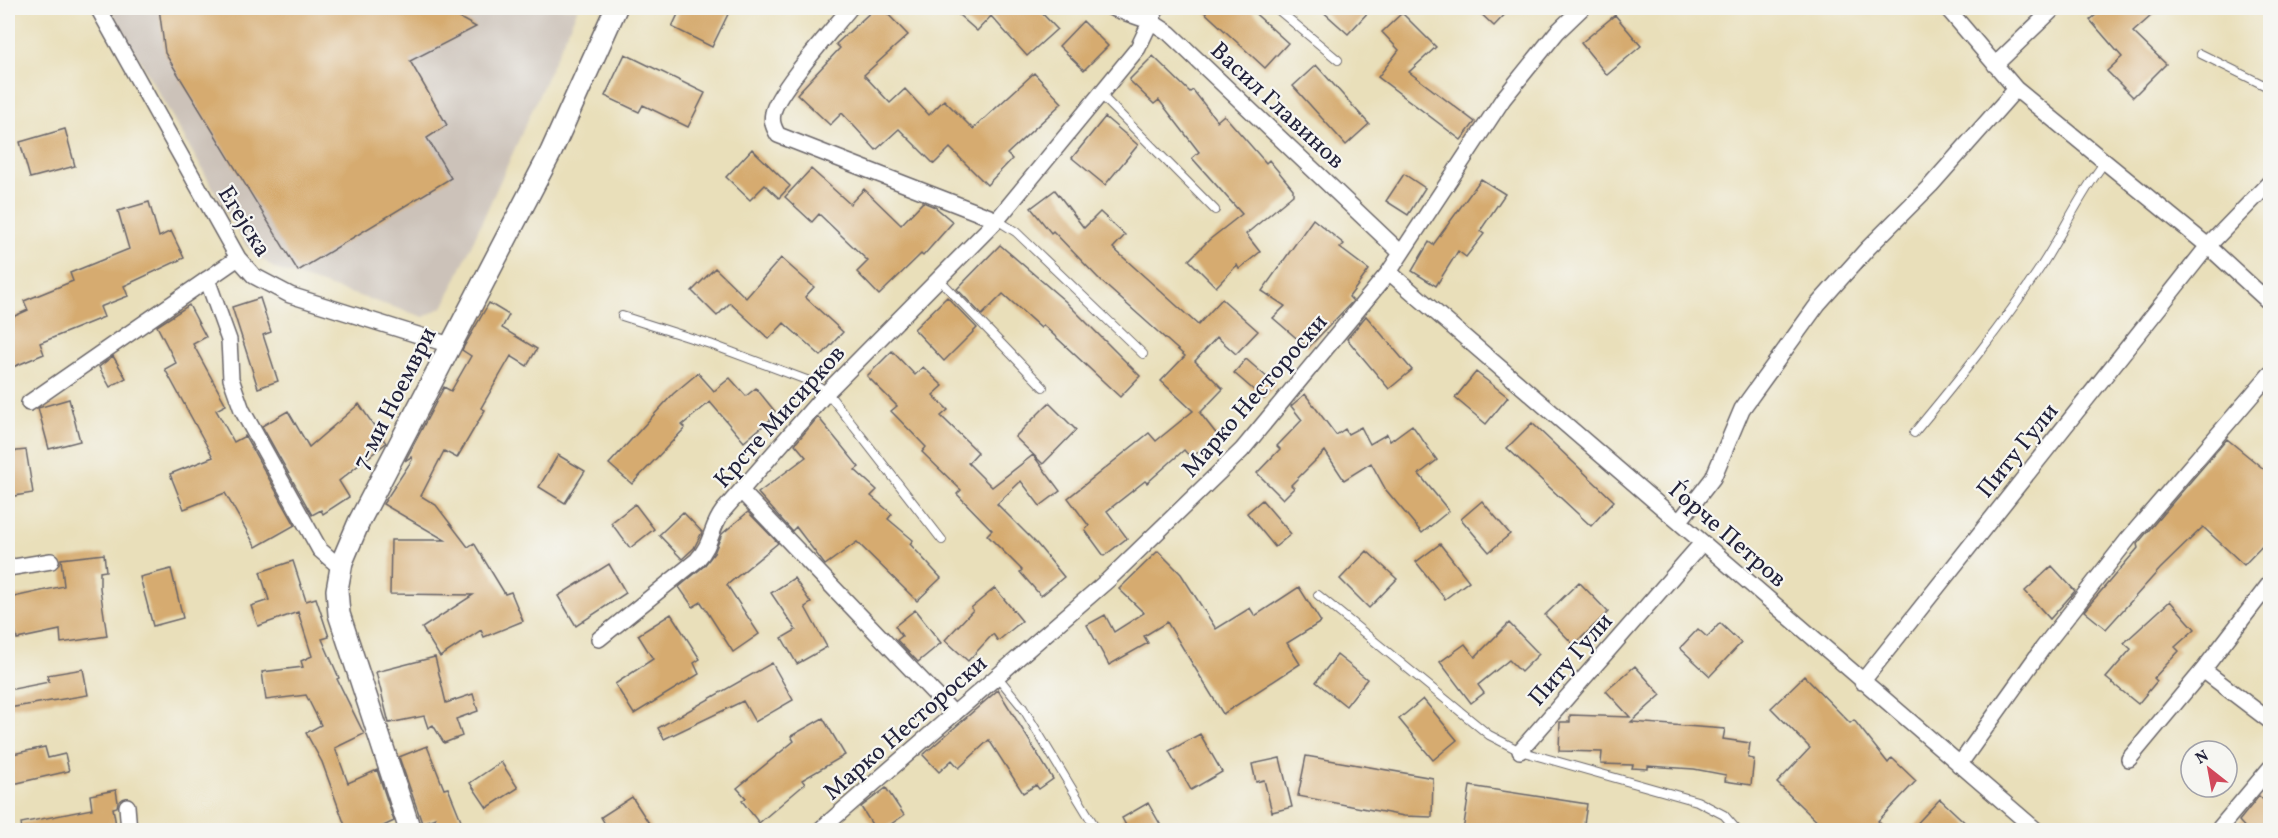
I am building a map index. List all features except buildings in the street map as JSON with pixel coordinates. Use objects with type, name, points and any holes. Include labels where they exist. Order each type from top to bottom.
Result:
[{"type":"street","name":"Егејска","points":[[98,8],[238,258],[254,276],[290,295],[450,345]]},
{"type":"street","name":"7-ми Ноември","points":[[410,831],[339,614],[337,590],[341,568],[359,522],[551,152],[616,8]]},
{"type":"street","points":[[850,8],[784,92],[773,111],[773,124],[778,135],[997,220]]},
{"type":"street","name":"Васил Главинов","points":[[1112,8],[1155,15],[1169,33],[1401,253]]},
{"type":"street","name":"Марко Нестороски","points":[[820,831],[1108,580],[1242,450],[1389,272],[1503,99],[1557,32],[1582,8]]},
{"type":"street","points":[[1947,8],[2016,89],[2208,246],[2271,303]]},
{"type":"street","points":[[1995,65],[2054,8]]},
{"type":"street","name":"Крсте Мисирков","points":[[599,639],[697,560],[708,548],[714,524],[827,392],[997,220],[1138,48],[1155,15]]},
{"type":"street","points":[[1679,522],[1713,478],[1742,409],[1818,304],[1868,248],[1931,185],[2016,89]]},
{"type":"street","name":"Питу Гули","points":[[1862,682],[2208,246],[2271,182]]},
{"type":"street","points":[[29,403],[238,258]]},
{"type":"street","name":"Ѓорче Петров","points":[[1389,272],[2036,831]]},
{"type":"street","points":[[207,279],[229,340],[231,379],[242,410],[320,550],[341,568]]},
{"type":"street","points":[[1959,765],[2042,649],[2129,538],[2271,374]]},
{"type":"street","points":[[742,492],[954,714]]},
{"type":"street","name":"Питу Гули","points":[[1520,751],[1702,543]]},
{"type":"street","points":[[8,568],[51,561]]},
{"type":"street","points":[[2129,759],[2271,583]]},
{"type":"street","points":[[2203,670],[2271,721]]},
{"type":"street","points":[[2218,831],[2271,768]]},
{"type":"street","points":[[127,806],[129,831]]},
{"type":"lane","points":[[1276,8],[1338,60]]},
{"type":"lane","points":[[2201,54],[2271,88]]},
{"type":"lane","points":[[1100,94],[1215,210]]},
{"type":"lane","points":[[1914,433],[2008,315],[2041,267],[2083,190],[2105,162]]},
{"type":"lane","points":[[997,220],[1016,232],[1143,354]]},
{"type":"lane","points":[[939,279],[1043,387]]},
{"type":"lane","points":[[622,316],[710,344],[812,382],[827,392],[942,540]]},
{"type":"lane","points":[[1318,595],[1489,735],[1520,751],[1697,801],[1724,815],[1737,831]]},
{"type":"lane","points":[[997,676],[1023,708],[1097,831]]},
{"type":"shaded area","points":[[110,8],[578,8],[444,306],[424,317],[275,269],[246,246]]}]
